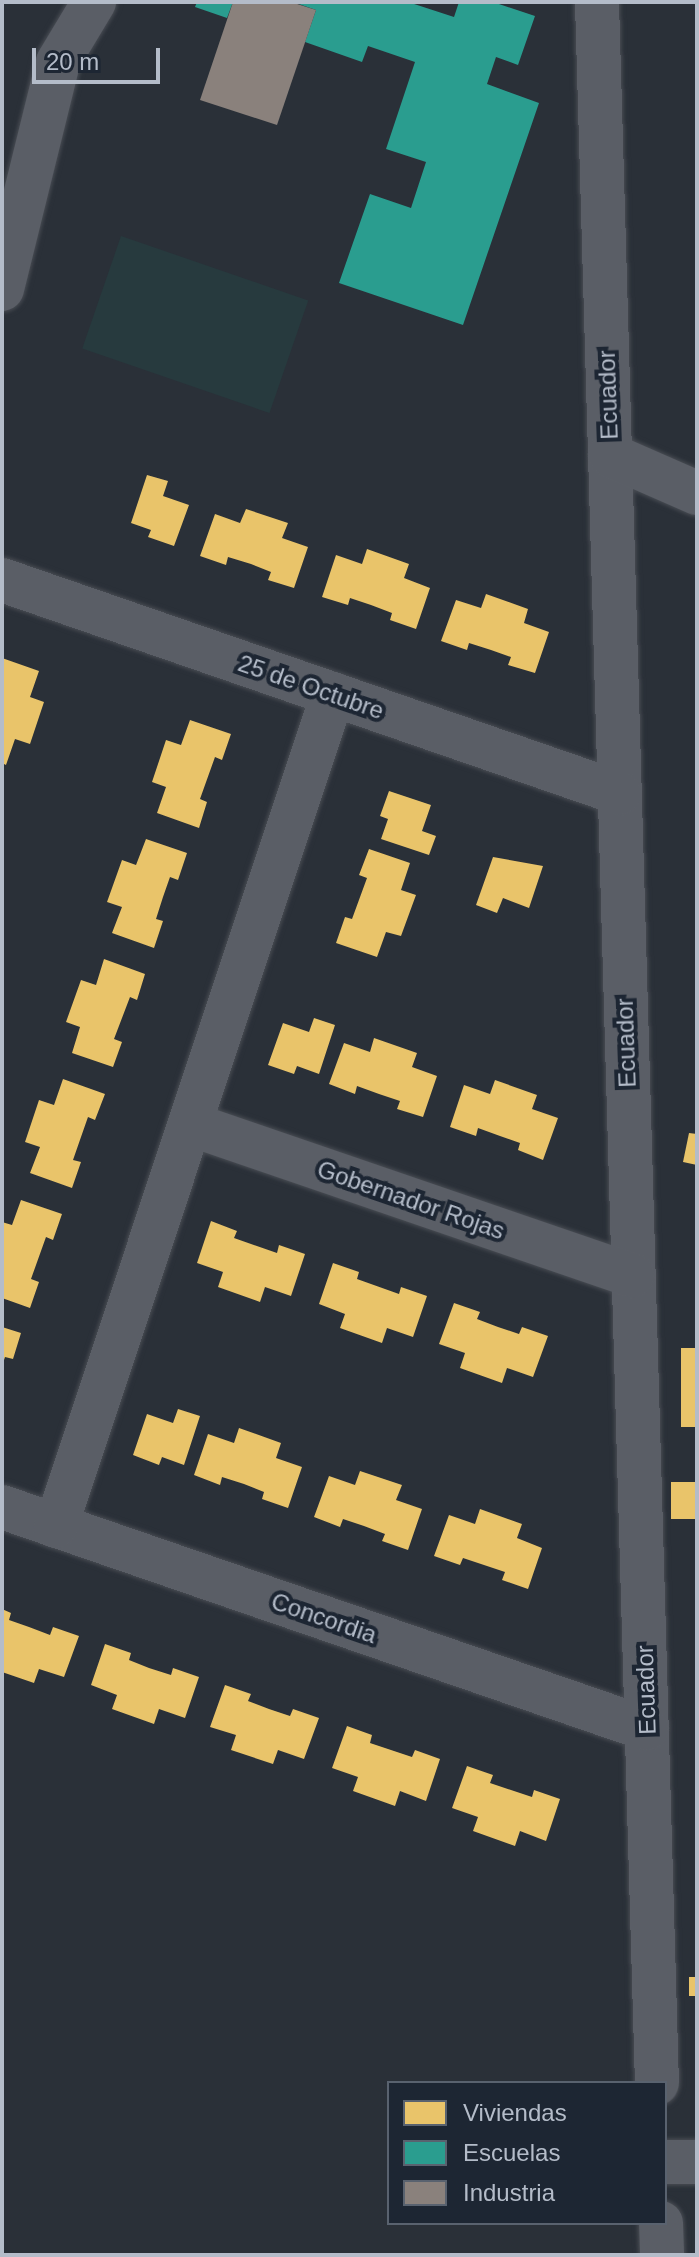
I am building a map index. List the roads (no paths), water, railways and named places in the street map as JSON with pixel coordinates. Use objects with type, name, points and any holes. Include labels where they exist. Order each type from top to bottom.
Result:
[{"type":"street","points":[[2,289],[58,62],[94,2]]},
{"type":"street","name":"Ecuador","points":[[597,2],[657,2081]]},
{"type":"street","points":[[610,455],[697,493]]},
{"type":"street","name":"25 de Octubre","points":[[2,580],[619,793]]},
{"type":"street","points":[[56,1526],[333,694]]},
{"type":"street","name":"Gobernador Rojas","points":[[190,1124],[633,1276]]},
{"type":"street","name":"Concordia","points":[[2,1507],[647,1729]]},
{"type":"street","points":[[667,2162],[697,2162]]},
{"type":"street","points":[[661,2225],[662,2255]]}]
